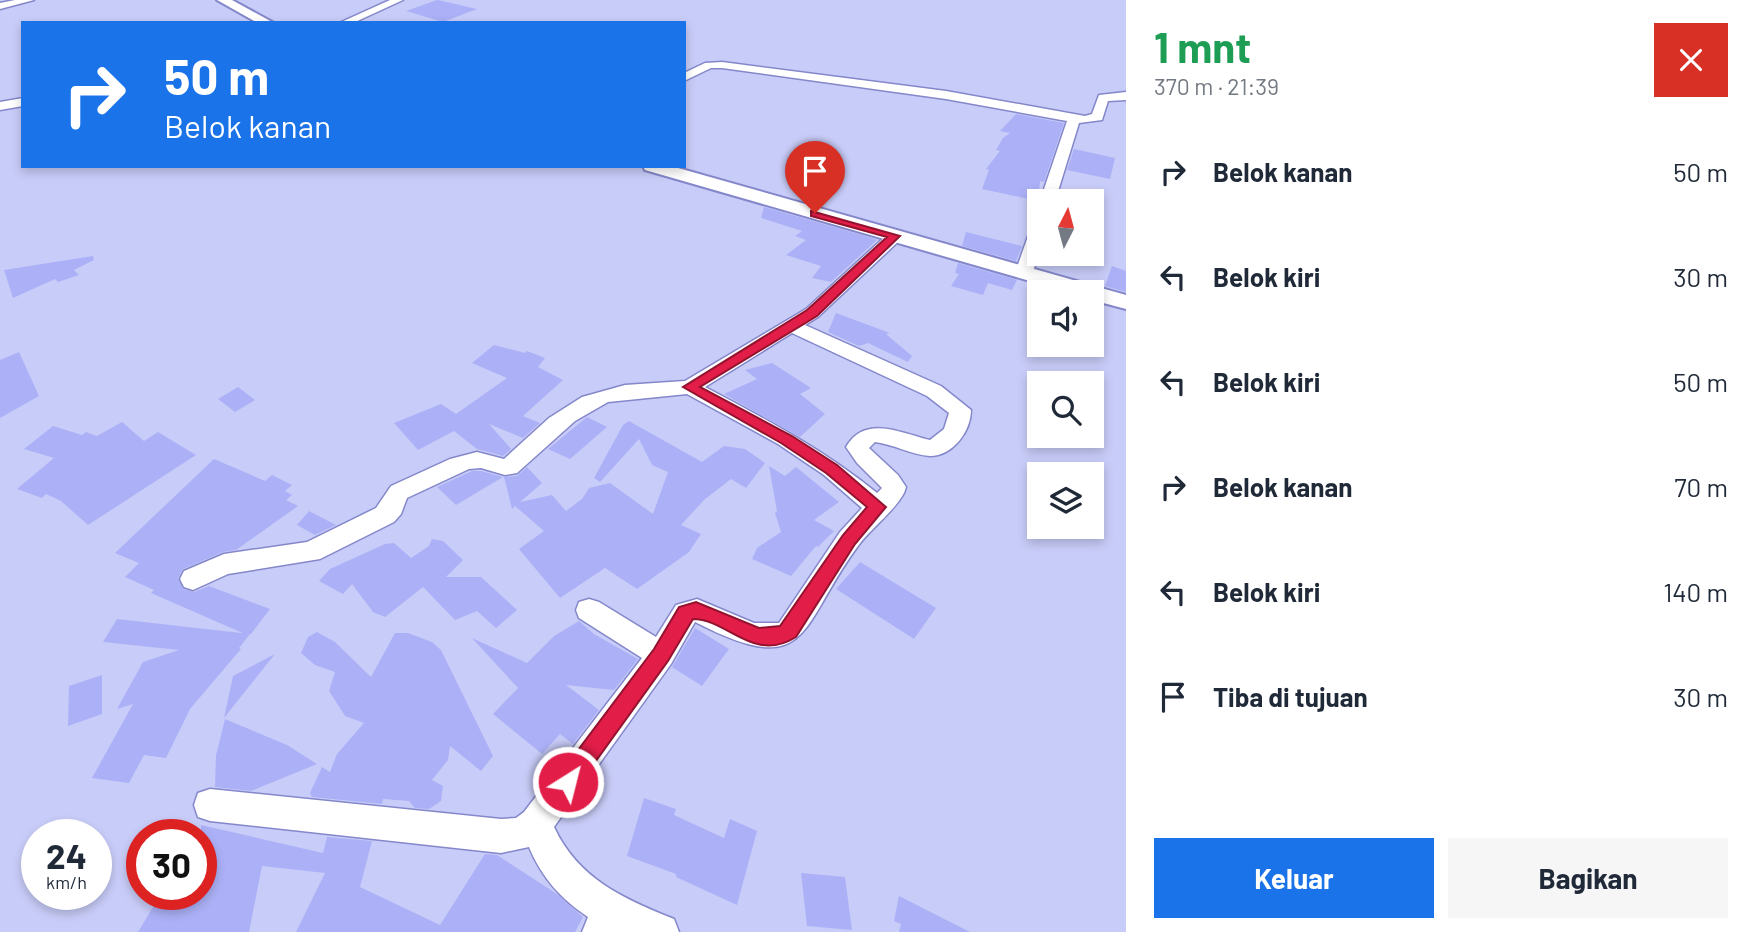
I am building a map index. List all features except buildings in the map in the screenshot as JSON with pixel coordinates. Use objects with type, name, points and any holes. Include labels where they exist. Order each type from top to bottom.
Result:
[{"type":"street","points":[[0,6],[29,0]]},
{"type":"street","points":[[223,0],[264,21]]},
{"type":"street","points":[[349,21],[398,0]]},
{"type":"street","points":[[686,77],[709,65],[722,65],[946,95],[1074,118],[1094,119],[1100,113],[1103,98],[1126,96]]},
{"type":"street","points":[[0,106],[21,102]]},
{"type":"street","points":[[1051,189],[1074,118]]},
{"type":"street","points":[[658,168],[1049,280]]},
{"type":"street","points":[[193,579],[224,564],[242,559],[311,552],[385,515],[393,508],[393,498],[399,492],[464,463],[479,460],[509,467],[561,421],[590,402],[620,394],[690,387],[812,313],[895,236]]},
{"type":"street","points":[[1024,273],[1027,264]]},
{"type":"street","points":[[1104,296],[1126,302]]},
{"type":"street","points":[[210,805],[501,836],[521,834],[536,824],[661,655],[686,613],[692,610],[758,637],[774,637],[789,631],[849,539],[892,493],[894,487],[859,453],[857,447],[860,442],[877,434],[930,448],[937,447],[944,443],[961,419],[961,410],[934,391],[791,326]]},
{"type":"street","points":[[690,387],[786,439],[832,469],[877,507]]},
{"type":"street","points":[[589,610],[661,655]]},
{"type":"street","points":[[536,824],[544,846],[605,923],[661,932]]},
{"type":"route","points":[[568,782],[661,655],[686,613],[696,610],[758,637],[784,634],[789,631],[849,539],[877,507],[832,469],[786,439],[690,387],[812,313],[895,236],[815,213]]}]
